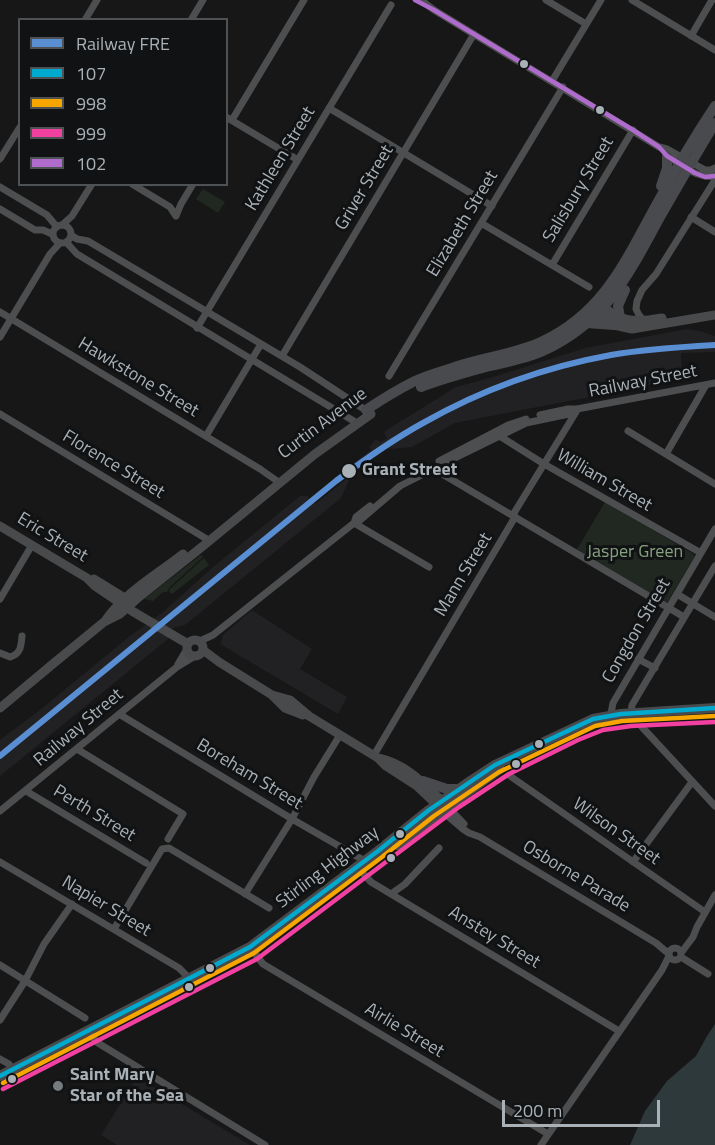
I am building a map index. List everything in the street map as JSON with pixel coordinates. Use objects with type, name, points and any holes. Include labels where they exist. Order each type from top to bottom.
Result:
[{"type":"highway","points":[[598,307],[617,291],[636,262],[715,106]]},
{"type":"highway","points":[[598,307],[658,201],[715,123]]},
{"type":"highway","points":[[658,201],[667,166],[667,156]]},
{"type":"highway","points":[[587,323],[617,322],[618,303],[632,280],[636,262]]},
{"type":"highway","name":"Curtin Avenue","points":[[368,412],[412,390],[451,376],[526,358],[544,350],[574,334],[587,323],[598,307]]},
{"type":"highway","name":"Curtin Avenue","points":[[368,412],[413,382],[453,367],[519,352],[545,341],[598,307]]},
{"type":"highway","name":"Stirling Highway","points":[[442,806],[458,789],[495,765],[593,719],[715,708]]},
{"type":"highway","name":"Stirling Highway","points":[[630,716],[715,714]]},
{"type":"highway","name":"Stirling Highway","points":[[0,1082],[14,1072],[252,950],[361,865],[442,806],[505,766],[612,718]]},
{"type":"highway","points":[[423,781],[444,788],[458,789]]},
{"type":"highway","name":"Stirling Highway","points":[[0,1076],[14,1072]]},
{"type":"main road","points":[[598,307],[617,322],[632,329],[715,310]]},
{"type":"main road","points":[[617,322],[656,322],[715,315]]},
{"type":"main road","name":"Curtin Avenue","points":[[126,603],[368,412]]},
{"type":"main road","name":"Eric Street","points":[[0,526],[87,578],[100,582],[146,617],[272,695],[290,700],[309,716],[340,735],[376,756],[390,760],[423,781],[442,806]]},
{"type":"main road","name":"Curtin Avenue","points":[[1,707],[104,622],[120,614],[137,589],[207,540]]},
{"type":"main road","name":"Eric Street","points":[[87,578],[95,586],[126,603]]},
{"type":"main road","points":[[100,582],[104,581],[123,590],[137,589]]},
{"type":"main road","name":"Eric Street","points":[[376,756],[386,766],[442,806]]},
{"type":"street","points":[[86,18],[97,0]]},
{"type":"street","points":[[192,18],[203,0]]},
{"type":"street","points":[[298,160],[229,119],[304,0]]},
{"type":"street","points":[[415,0],[434,9]]},
{"type":"street","points":[[421,0],[633,130],[659,147],[667,156],[705,170],[715,168]]},
{"type":"street","points":[[546,0],[586,24]]},
{"type":"street","points":[[552,81],[601,0]]},
{"type":"street","points":[[632,0],[715,50]]},
{"type":"street","points":[[691,36],[712,0]]},
{"type":"street","name":"Kathleen Street","points":[[197,328],[391,5]]},
{"type":"street","name":"Griver Street","points":[[282,356],[474,34]]},
{"type":"street","name":"Elizabeth Street","points":[[389,376],[563,87]]},
{"type":"street","points":[[329,108],[492,206]]},
{"type":"street","points":[[0,159],[18,130]]},
{"type":"street","name":"Salisbury Street","points":[[552,265],[633,130]]},
{"type":"street","points":[[644,321],[636,309],[639,296],[656,274],[715,178],[701,176],[666,149],[659,147]]},
{"type":"street","points":[[702,199],[705,177]]},
{"type":"street","points":[[0,337],[91,186]]},
{"type":"street","points":[[135,186],[170,207],[177,219],[181,204],[192,186]]},
{"type":"street","points":[[0,187],[47,214],[77,254],[354,422]]},
{"type":"street","points":[[0,209],[35,230],[88,241],[282,356],[368,412]]},
{"type":"street","points":[[691,217],[715,232]]},
{"type":"street","points":[[481,223],[589,287]]},
{"type":"street","name":"Hawkstone Street","points":[[0,312],[279,481]]},
{"type":"street","points":[[206,436],[261,344]]},
{"type":"street","name":"Railway Street","points":[[0,812],[177,667],[196,648],[354,523],[356,517],[396,485],[497,434],[526,423],[569,414],[577,409],[715,383]]},
{"type":"street","points":[[666,454],[706,385]]},
{"type":"street","name":"Mann Street","points":[[376,756],[515,518],[514,513],[577,409]]},
{"type":"street","name":"Florence Street","points":[[0,414],[207,540]]},
{"type":"street","points":[[628,431],[715,484]]},
{"type":"street","name":"William Street","points":[[497,434],[544,464],[701,553]]},
{"type":"street","points":[[432,468],[684,617]]},
{"type":"street","points":[[354,523],[429,567]]},
{"type":"street","name":"Congdon Street","points":[[612,718],[613,703],[715,529]]},
{"type":"street","points":[[0,599],[32,545]]},
{"type":"street","name":"Congdon Street","points":[[630,716],[632,705],[715,566]]},
{"type":"street","points":[[677,594],[715,617]]},
{"type":"street","points":[[0,653],[13,657],[25,644],[22,636]]},
{"type":"street","points":[[638,659],[655,668]]},
{"type":"street","name":"Boreham Street","points":[[119,714],[292,819],[361,865]]},
{"type":"street","points":[[642,727],[715,806]]},
{"type":"street","points":[[245,894],[292,819],[340,735]]},
{"type":"street","points":[[77,749],[183,814],[168,838]]},
{"type":"street","name":"Wilson Street","points":[[510,776],[705,912]]},
{"type":"street","points":[[633,862],[692,782]]},
{"type":"street","name":"Perth Street","points":[[26,790],[146,863]]},
{"type":"street","name":"Osborne Parade","points":[[442,806],[469,833],[480,837],[708,974]]},
{"type":"street","points":[[114,928],[162,849],[169,848],[269,908]]},
{"type":"street","points":[[391,894],[405,884],[439,848]]},
{"type":"street","name":"Napier Street","points":[[0,862],[179,968],[191,981]]},
{"type":"street","name":"Anstey Street","points":[[361,865],[370,882],[619,1031]]},
{"type":"street","points":[[403,901],[405,884]]},
{"type":"street","points":[[540,1145],[662,970],[697,927],[715,895]]},
{"type":"street","points":[[0,1020],[25,981],[44,944],[72,904]]},
{"type":"street","name":"Airlie Street","points":[[252,950],[263,964],[548,1134]]},
{"type":"street","points":[[0,965],[85,1018]]},
{"type":"street","points":[[91,1032],[95,1040],[104,1046],[265,1145]]},
{"type":"street","points":[[0,1059],[7,1062],[14,1072]]},
{"type":"shaded area","points":[[687,329],[715,336],[715,352],[681,353],[682,379],[455,423],[412,447],[387,448],[376,453],[313,502],[315,504],[351,476],[341,498],[185,625],[173,628],[168,639],[0,776],[0,740],[163,612],[213,567],[300,496],[309,498],[371,450],[369,447],[376,439],[380,442],[387,438],[385,431],[456,387],[585,348]]},
{"type":"shaded area","points":[[252,610],[312,649],[300,669],[347,697],[338,714],[220,644],[223,635]]},
{"type":"shaded area","points":[[715,1024],[715,1145],[630,1145],[645,1111],[667,1081],[696,1056]]},
{"type":"shaded area","points":[[137,1077],[250,1145],[117,1145],[101,1135]]},
{"type":"green space","points":[[203,189],[225,202],[218,213],[196,199]]},
{"type":"green space","name":"Jasper Green","points":[[605,502],[695,555],[666,605],[576,551]]},
{"type":"green space","points":[[201,555],[203,557],[167,592],[163,592],[153,601],[144,599]]},
{"type":"green space","points":[[204,558],[209,565],[172,594],[169,592],[170,589]]},
{"type":"rail line","name":"FRE","points":[[0,756],[336,481],[378,451],[445,411],[514,381],[586,360],[663,348],[715,345]]},
{"type":"transit line","name":"102","points":[[415,0],[633,130],[659,147],[667,156],[695,173],[705,177],[715,176]]},
{"type":"transit line","name":"107","points":[[0,1076],[250,947],[429,810],[495,765],[593,719],[621,714],[715,708]]},
{"type":"transit line","name":"998","points":[[3,1083],[254,953],[434,816],[499,772],[595,726],[622,721],[715,716]]},
{"type":"transit line","name":"999","points":[[3,1089],[257,959],[459,807],[509,774],[603,730],[631,726],[715,722]]},
{"type":"place","name":"Grant Street","points":[[349,471]]},
{"type":"place","name":"Saint Mary Star of the Sea","points":[[58,1086]]}]
